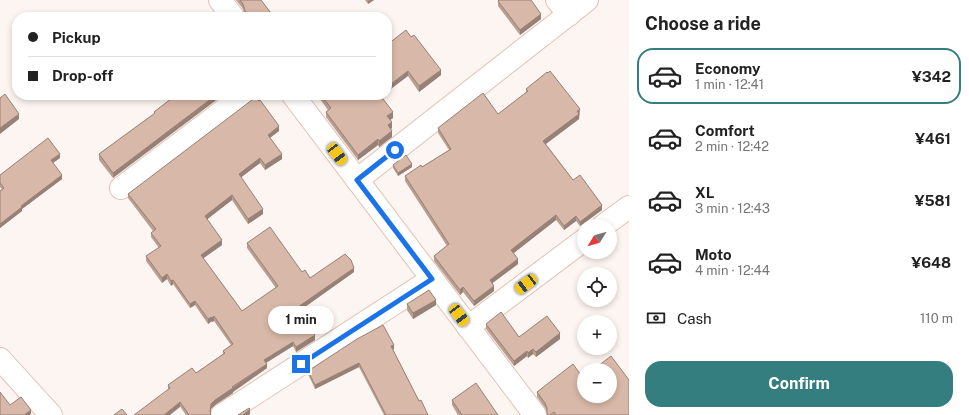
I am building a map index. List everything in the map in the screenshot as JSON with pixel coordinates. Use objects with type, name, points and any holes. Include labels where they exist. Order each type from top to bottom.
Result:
[{"type":"street","points":[[220,0],[229,12]]},
{"type":"street","points":[[357,180],[563,7],[587,0]]},
{"type":"street","points":[[121,188],[237,100]]},
{"type":"street","points":[[296,100],[535,415]]},
{"type":"street","points":[[613,219],[629,207]]},
{"type":"street","points":[[468,327],[577,245]]},
{"type":"street","points":[[222,415],[432,279]]},
{"type":"street","points":[[0,359],[51,415]]},
{"type":"building","points":[[240,0],[261,0],[270,12],[246,12]]},
{"type":"building","points":[[531,0],[541,14],[520,30],[498,1]]},
{"type":"building","points":[[406,30],[411,37],[414,35],[441,70],[419,86],[408,71],[392,83],[392,41]]},
{"type":"building","points":[[550,71],[580,109],[577,111],[579,114],[543,141],[573,180],[580,175],[602,205],[584,219],[578,219],[576,216],[564,226],[556,215],[511,250],[518,259],[490,280],[494,286],[474,301],[463,287],[460,290],[434,256],[449,244],[405,176],[421,165],[422,167],[451,149],[438,128],[483,93],[498,114],[528,91],[526,89],[547,72],[548,73]]},
{"type":"building","points":[[5,94],[19,114],[0,128],[0,98]]},
{"type":"building","points":[[170,100],[209,100],[113,173],[99,154],[155,113],[154,112]]},
{"type":"building","points":[[252,100],[260,100],[279,126],[268,135],[282,154],[265,165],[260,158],[239,174],[263,209],[248,219],[232,195],[205,216],[222,240],[201,255],[242,311],[278,286],[247,243],[270,227],[302,272],[305,270],[310,278],[345,254],[351,260],[354,268],[298,307],[315,335],[296,347],[293,342],[264,360],[267,364],[232,387],[233,388],[211,404],[211,415],[189,415],[180,402],[164,415],[134,415],[170,388],[168,385],[192,368],[196,373],[225,353],[223,351],[233,344],[214,316],[208,319],[195,301],[190,304],[173,280],[171,281],[167,274],[162,278],[146,256],[161,246],[151,233],[156,229],[128,194]]},
{"type":"building","points":[[325,100],[384,100],[393,112],[387,116],[392,122],[388,125],[392,131],[379,141],[378,139],[358,155],[326,112],[331,108]]},
{"type":"building","points":[[48,138],[60,154],[51,160],[62,175],[0,224],[0,191],[4,188],[0,183],[0,175]]},
{"type":"building","points":[[406,155],[412,164],[398,173],[393,165]]},
{"type":"building","points":[[429,290],[436,300],[413,313],[407,304]]},
{"type":"building","points":[[501,312],[519,337],[547,316],[560,333],[536,352],[533,349],[528,353],[527,351],[514,361],[486,324]]},
{"type":"building","points":[[383,325],[394,345],[391,346],[419,401],[421,400],[428,415],[386,415],[359,363],[315,385],[308,371],[357,339]]},
{"type":"building","points":[[611,356],[616,363],[602,363]]},
{"type":"building","points":[[573,364],[577,370],[577,403],[617,403],[617,364],[629,380],[629,415],[556,415],[554,412],[548,415],[545,403],[537,392]]},
{"type":"building","points":[[476,383],[498,415],[462,415],[452,400]]},
{"type":"building","points":[[0,392],[10,405],[21,397],[31,410],[24,415],[0,415]]},
{"type":"building","points":[[249,408],[250,409],[243,415],[238,415]]},
{"type":"building","points":[[122,409],[127,415],[114,415]]},
{"type":"route","points":[[301,364],[432,279],[357,180],[395,150]]}]
